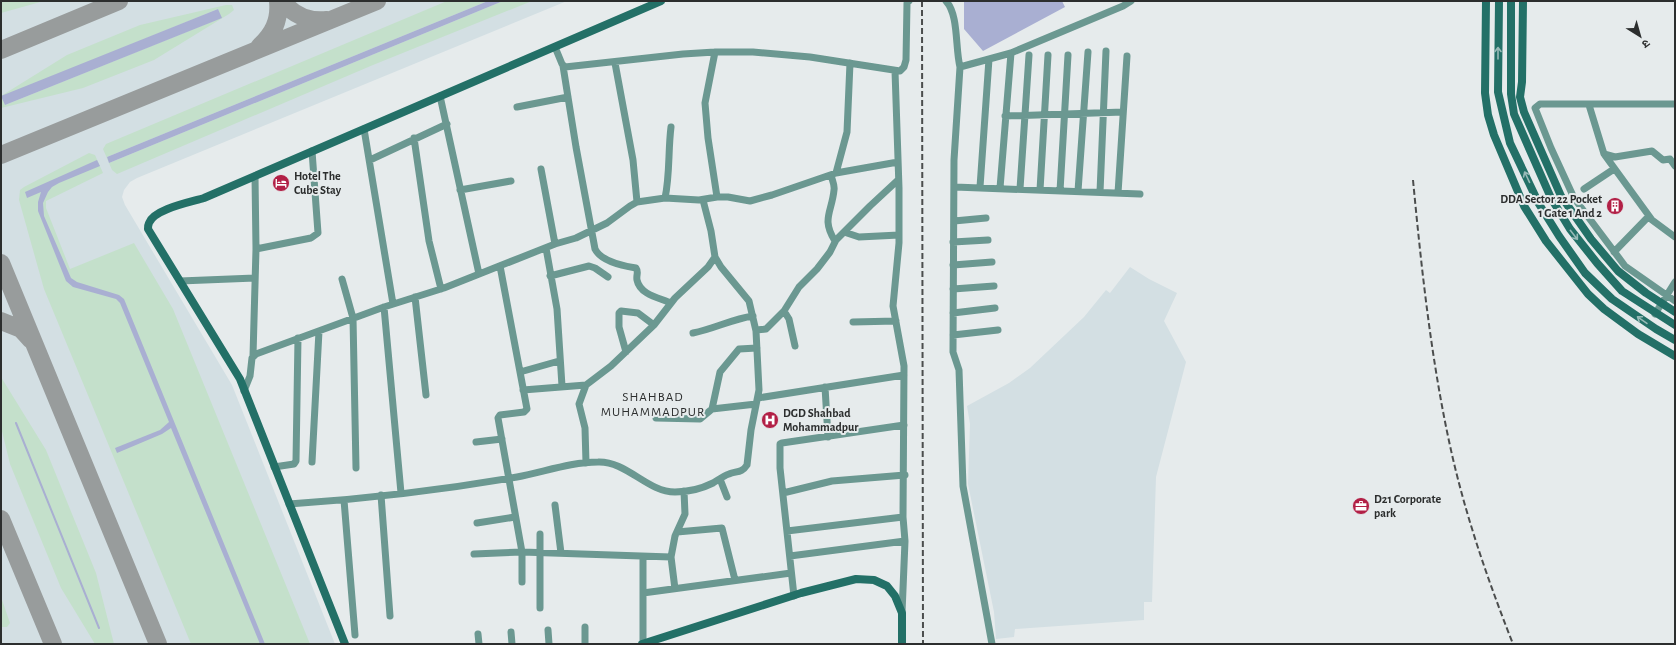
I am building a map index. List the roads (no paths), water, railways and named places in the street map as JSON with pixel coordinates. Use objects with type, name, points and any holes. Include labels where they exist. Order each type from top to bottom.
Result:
[{"type":"street","points":[[345,644],[240,380],[148,229],[149,222],[154,217],[170,208],[204,198],[661,1]]},
{"type":"street","points":[[563,66],[615,63],[715,52],[758,52],[810,57],[895,71],[904,67],[906,60],[907,3],[909,1]]},
{"type":"street","points":[[946,1],[950,6],[953,15],[957,55],[960,67],[954,160],[953,352],[959,370],[963,486],[992,644]]},
{"type":"street","points":[[960,67],[1011,53],[1123,6],[1131,1]]},
{"type":"street","points":[[1486,1],[1486,104],[1488,115],[1497,143],[1524,206],[1546,241],[1574,279],[1588,294],[1604,309],[1638,334],[1675,356]]},
{"type":"street","points":[[1498,1],[1498,92],[1509,138],[1539,204],[1585,273],[1612,299],[1675,340]]},
{"type":"street","points":[[1511,1],[1511,94],[1514,114],[1551,198],[1570,229],[1596,263],[1622,292],[1655,314],[1675,325]]},
{"type":"street","points":[[1523,1],[1522,82],[1520,97],[1524,112],[1561,196],[1591,239],[1618,271],[1664,300],[1675,301]]},
{"type":"street","points":[[555,46],[563,66],[596,252],[612,262],[636,268],[638,272],[638,282],[644,292],[671,303]]},
{"type":"street","points":[[1100,192],[1106,51]]},
{"type":"street","points":[[715,52],[705,103],[708,138],[717,197]]},
{"type":"street","points":[[1078,192],[1088,52]]},
{"type":"street","points":[[1000,188],[1011,53]]},
{"type":"street","points":[[1020,189],[1029,55]]},
{"type":"street","points":[[1040,190],[1048,55]]},
{"type":"street","points":[[1060,191],[1068,55]]},
{"type":"street","points":[[1118,193],[1127,56]]},
{"type":"street","points":[[980,187],[989,58]]},
{"type":"street","points":[[615,63],[633,160],[637,202]]},
{"type":"street","points":[[835,241],[828,228],[828,213],[834,190],[834,174],[847,132],[850,63]]},
{"type":"street","points":[[895,71],[899,235],[893,301],[904,366],[905,541],[902,644]]},
{"type":"street","points":[[440,96],[479,274]]},
{"type":"street","points":[[517,107],[568,97]]},
{"type":"street","points":[[1514,114],[1535,108],[1540,104],[1675,104]]},
{"type":"street","points":[[1589,105],[1604,154],[1649,216],[1675,237]]},
{"type":"street","points":[[1535,108],[1551,148],[1574,198],[1625,266],[1664,300],[1675,312]]},
{"type":"street","points":[[1005,116],[1123,112]]},
{"type":"street","points":[[370,160],[446,124]]},
{"type":"street","points":[[665,198],[668,182],[671,127]]},
{"type":"street","points":[[364,129],[393,304]]},
{"type":"street","points":[[414,138],[429,241],[441,289]]},
{"type":"street","points":[[1497,143],[1509,138]]},
{"type":"street","points":[[256,249],[311,238],[318,233],[312,151]]},
{"type":"street","points":[[1604,154],[1615,157],[1652,151],[1664,160],[1670,159],[1675,166]]},
{"type":"street","points":[[253,356],[353,318],[441,289],[592,231],[607,223],[637,202],[665,198],[703,200],[717,197],[728,197],[750,201],[772,196],[834,174],[898,162]]},
{"type":"street","points":[[541,169],[555,244]]},
{"type":"street","points":[[1584,188],[1614,169]]},
{"type":"street","points":[[244,391],[250,376],[250,362],[253,356],[256,249],[255,176]]},
{"type":"street","points":[[756,330],[768,328],[784,311],[799,287],[830,252],[835,241],[898,180]]},
{"type":"street","points":[[460,190],[511,181]]},
{"type":"street","points":[[955,192],[980,187],[1140,194]]},
{"type":"street","points":[[289,504],[344,500],[401,493],[508,478],[586,463],[599,462],[617,466],[665,492],[699,489],[728,474],[740,472],[747,465],[759,390],[756,330],[749,301],[735,286],[715,257],[711,231],[703,200]]},
{"type":"street","points":[[1614,252],[1649,216]]},
{"type":"street","points":[[954,221],[986,218]]},
{"type":"street","points":[[844,232],[859,237],[899,235]]},
{"type":"street","points":[[953,242],[988,240]]},
{"type":"street","points":[[546,248],[557,309],[559,361],[562,386]]},
{"type":"street","points":[[523,390],[586,384],[605,371],[654,326],[671,303],[708,267],[715,257]]},
{"type":"street","points":[[953,265],[992,262]]},
{"type":"street","points":[[500,266],[527,410],[524,412],[499,416],[508,478],[522,552],[522,582]]},
{"type":"street","points":[[550,276],[589,266],[595,268],[608,277]]},
{"type":"street","points":[[180,281],[255,278]]},
{"type":"street","points":[[342,279],[353,318],[356,468]]},
{"type":"street","points":[[1655,314],[1675,282]]},
{"type":"street","points":[[953,290],[994,286]]},
{"type":"street","points":[[415,297],[426,395]]},
{"type":"street","points":[[384,307],[401,493]]},
{"type":"street","points":[[953,313],[995,308]]},
{"type":"street","points":[[626,352],[619,327],[619,313],[621,311],[638,313],[654,326]]},
{"type":"street","points":[[784,311],[789,320],[795,346]]},
{"type":"street","points":[[693,333],[708,330],[737,318],[753,316]]},
{"type":"street","points":[[853,322],[896,322]]},
{"type":"street","points":[[953,336],[998,330]]},
{"type":"street","points":[[312,462],[318,331]]},
{"type":"street","points":[[274,467],[294,464],[296,461],[298,338]]},
{"type":"street","points":[[712,408],[721,369],[737,350],[757,348]]},
{"type":"street","points":[[520,372],[559,361]]},
{"type":"street","points":[[656,418],[702,419],[706,412],[712,408],[757,401],[825,387],[904,375]]},
{"type":"street","points":[[586,384],[579,404],[585,428],[586,463]]},
{"type":"street","points":[[825,387],[828,437]]},
{"type":"street","points":[[794,596],[780,465],[780,444],[904,425]]},
{"type":"street","points":[[476,442],[502,438]]},
{"type":"street","points":[[783,493],[830,481],[905,475]]},
{"type":"street","points":[[720,479],[727,497]]},
{"type":"street","points":[[675,589],[671,557],[677,532],[685,514],[684,491]]},
{"type":"street","points":[[381,495],[390,616]]},
{"type":"street","points":[[344,500],[355,635]]},
{"type":"street","points":[[555,505],[561,553]]},
{"type":"street","points":[[478,524],[515,517]]},
{"type":"street","points":[[787,531],[904,517]]},
{"type":"street","points":[[677,532],[722,528],[735,580]]},
{"type":"street","points":[[540,534],[540,608]]},
{"type":"street","points":[[790,556],[905,541]]},
{"type":"street","points":[[474,554],[540,552],[671,557]]},
{"type":"street","points":[[644,557],[643,644],[847,580],[867,579],[887,586],[895,596],[902,613]]},
{"type":"street","points":[[643,593],[792,573]]},
{"type":"street","points":[[585,627],[585,644]]},
{"type":"street","points":[[548,630],[549,644]]},
{"type":"street","points":[[511,632],[512,644]]},
{"type":"street","points":[[478,634],[479,644]]},
{"type":"water","points":[[488,1],[503,1],[109,163],[107,157]]},
{"type":"water","points":[[964,1],[1062,1],[1065,7],[983,51],[964,29]]},
{"type":"water","points":[[218,9],[222,18],[5,105],[1,96]]},
{"type":"water","points":[[97,160],[100,166],[52,187],[43,203],[44,216],[71,278],[77,282],[119,295],[124,299],[265,644],[260,644],[171,428],[162,434],[117,453],[115,448],[160,430],[169,422],[120,303],[116,299],[73,287],[66,281],[38,211],[38,202],[41,192],[27,198],[25,192]]},
{"type":"waterway","points":[[16,423],[99,628]]},
{"type":"railway","points":[[922,1],[923,644]]},
{"type":"railway","points":[[1413,180],[1433,356],[1453,459],[1465,506],[1480,553],[1513,644]]},
{"type":"place","name":"Hotel The Cube Stay","points":[[281,183]]},
{"type":"place","name":"DDA Sector 22 Pocket 1 Gate 1 And 2","points":[[1615,206]]},
{"type":"place","name":"DGD Shahbad Mohammadpur","points":[[770,420]]},
{"type":"place","name":"D21 Corporate park","points":[[1361,506]]},
{"type":"district","name":"SHAHBAD MUHAMMADPUR","points":[[653,404]]}]
